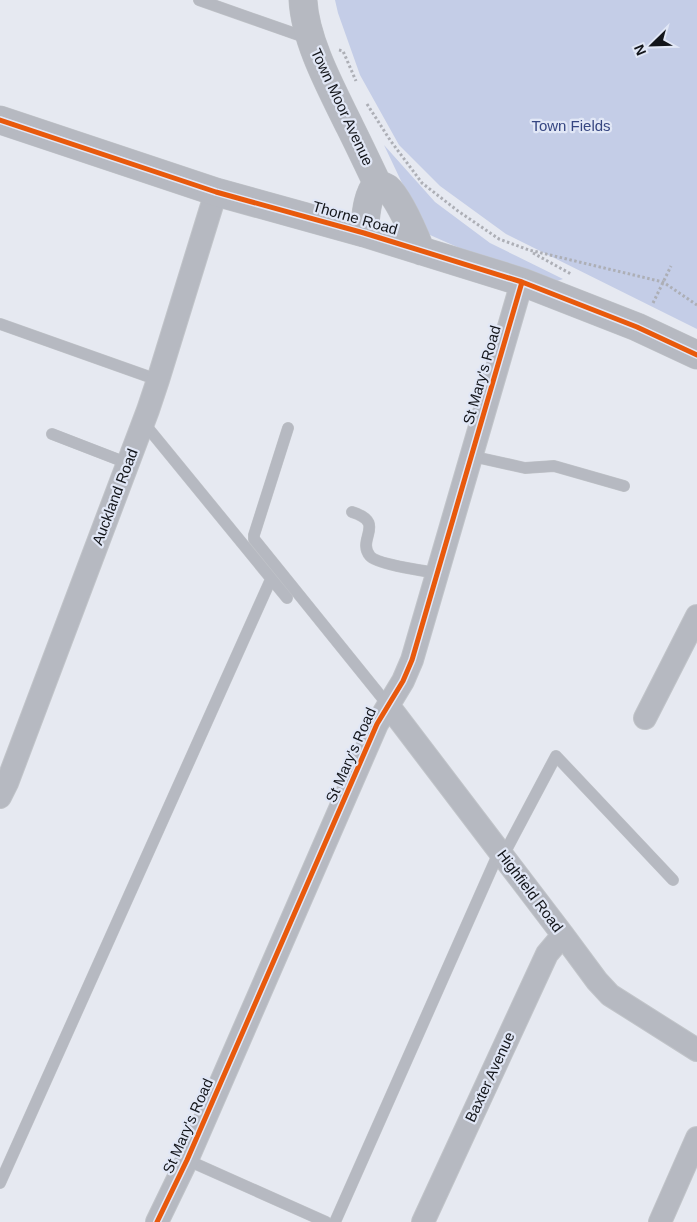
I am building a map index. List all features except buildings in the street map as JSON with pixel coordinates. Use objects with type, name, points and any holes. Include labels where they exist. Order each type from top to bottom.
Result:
[{"type":"street","name":"Town Moor Avenue","points":[[303,0],[303,8],[311,39],[333,94],[376,183],[386,188],[392,194],[421,251]]},
{"type":"street","name":"Thorne Road","points":[[0,120],[216,192],[364,232],[522,282],[637,327],[697,355]]},
{"type":"street","name":"Town Moor Avenue","points":[[364,232],[368,203],[376,183]]},
{"type":"street","name":"Auckland Road","points":[[0,797],[158,380],[216,192]]},
{"type":"street","name":"St Mary's Road","points":[[157,1222],[187,1160],[377,724],[403,681],[412,660],[522,282]]},
{"type":"street","points":[[645,718],[697,616]]},
{"type":"street","name":"Highfield Road","points":[[388,705],[596,981],[610,995],[697,1050]]},
{"type":"street","name":"Baxter Avenue","points":[[423,1222],[547,954],[563,935]]},
{"type":"street","points":[[660,1222],[697,1138]]},
{"type":"lane","points":[[199,0],[311,39]]},
{"type":"lane","points":[[0,324],[158,380]]},
{"type":"lane","points":[[143,422],[287,598]]},
{"type":"lane","points":[[288,428],[254,539],[388,705]]},
{"type":"lane","points":[[52,434],[127,464]]},
{"type":"lane","points":[[471,456],[526,468],[554,466],[624,486]]},
{"type":"lane","points":[[352,512],[368,520],[370,526],[367,549],[370,556],[382,562],[437,573]]},
{"type":"lane","points":[[0,1183],[272,579]]},
{"type":"lane","points":[[335,1222],[501,854],[556,756],[673,880]]},
{"type":"lane","points":[[187,1160],[326,1222]]},
{"type":"path","points":[[311,39],[342,51],[357,83]]},
{"type":"path","points":[[364,99],[390,140],[422,183],[499,239],[529,250],[663,282],[697,305]]},
{"type":"path","points":[[654,303],[671,266]]},
{"type":"green space","name":"Town Fields","points":[[335,0],[697,0],[697,329],[506,234],[440,186],[399,145],[360,75]]},
{"type":"green space","points":[[384,145],[435,202],[490,243],[563,279],[557,281],[473,254],[430,235],[420,221]]},
{"type":"cycle path","points":[[0,120],[216,192],[364,233],[522,282],[637,327],[697,355]]},
{"type":"cycle path","points":[[157,1222],[187,1160],[377,724],[403,681],[412,660],[522,282]]}]
